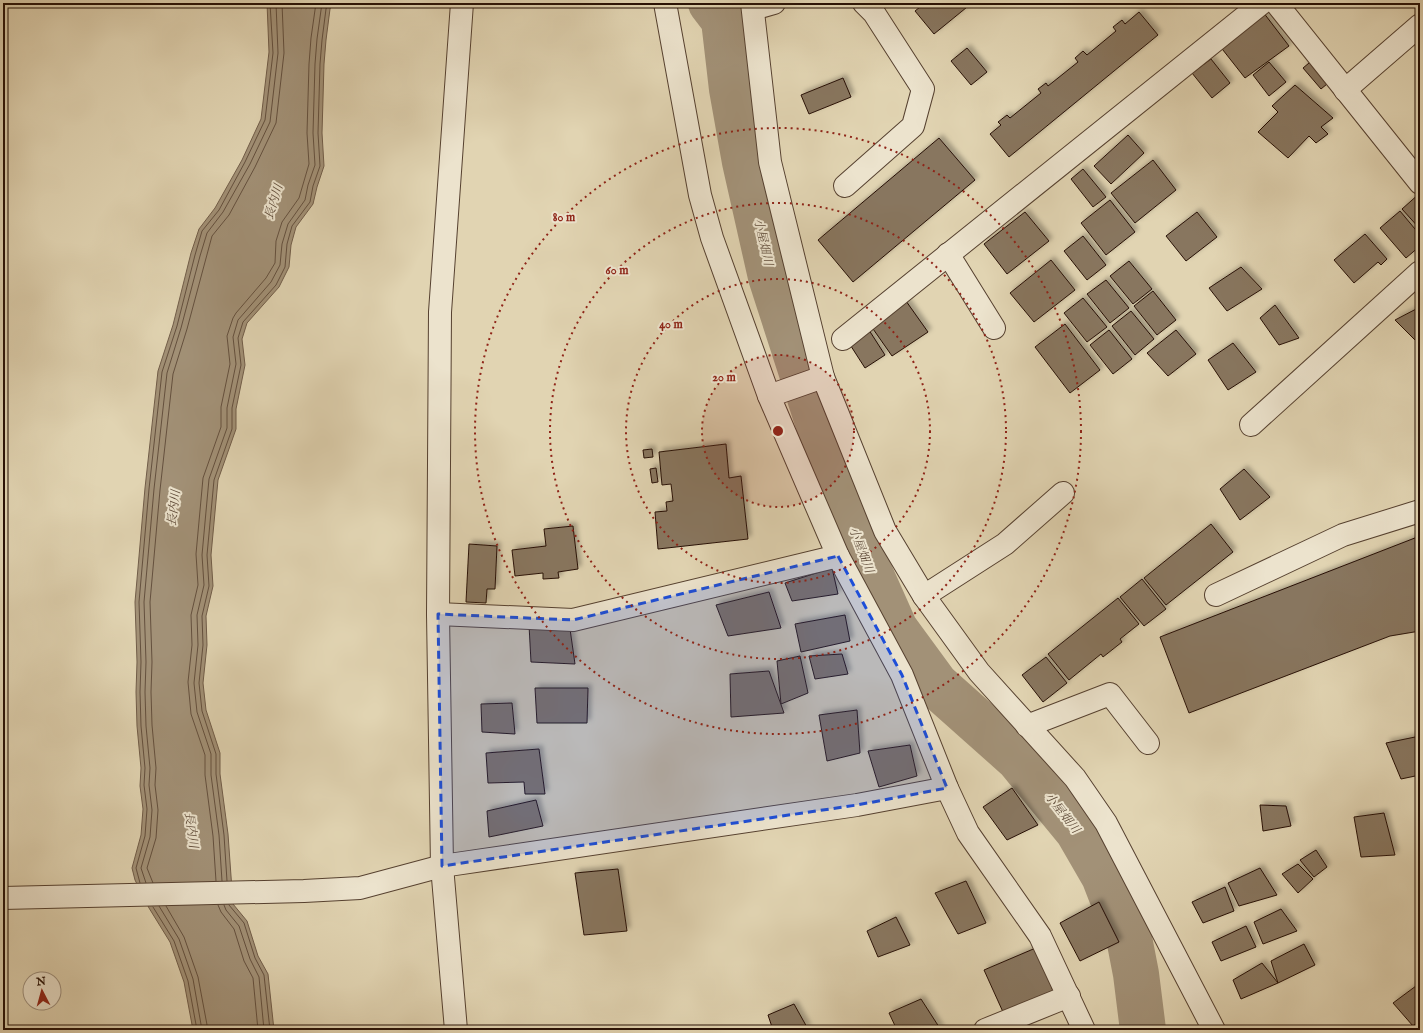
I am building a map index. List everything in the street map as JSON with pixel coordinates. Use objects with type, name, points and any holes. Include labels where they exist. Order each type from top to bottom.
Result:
[{"type":"street","points":[[456,1030],[442,866],[438,614],[440,312],[462,3]]},
{"type":"street","points":[[666,3],[700,195],[712,238],[838,556],[902,675],[947,788],[968,833],[1040,936],[1084,1030]]},
{"type":"street","points":[[774,3],[753,6],[770,162],[819,378],[885,531],[924,596],[979,672],[1075,778],[1106,823],[1214,1030]]},
{"type":"street","points":[[845,186],[913,126],[923,89],[874,13],[864,3]]},
{"type":"street","points":[[842,339],[1262,3]]},
{"type":"street","points":[[1276,3],[1420,183]]},
{"type":"street","points":[[1345,90],[1420,25]]},
{"type":"street","points":[[948,254],[994,328]]},
{"type":"street","points":[[1251,425],[1420,272]]},
{"type":"street","points":[[773,394],[819,378]]},
{"type":"street","points":[[924,596],[1005,544],[1063,493]]},
{"type":"street","points":[[1216,595],[1343,535],[1420,511]]},
{"type":"street","points":[[438,614],[573,620],[838,556]]},
{"type":"street","points":[[1027,726],[1110,694],[1148,743]]},
{"type":"street","points":[[6,898],[304,891],[360,888],[442,866],[857,805],[947,788]]},
{"type":"street","points":[[985,1030],[1069,996]]},
{"type":"highlighted area","points":[[838,556],[902,675],[947,788],[857,805],[442,866],[438,614],[573,620]]},
{"type":"water","name":"長内川","points":[[267,3],[332,3],[330,9],[324,64],[322,133],[324,166],[313,204],[296,227],[291,245],[289,267],[279,287],[247,323],[242,339],[245,365],[236,409],[236,429],[218,480],[211,555],[213,586],[206,616],[207,645],[203,683],[206,710],[220,753],[220,774],[228,834],[233,904],[247,921],[258,956],[268,974],[274,1030],[193,1030],[184,982],[170,942],[149,908],[135,880],[132,868],[141,835],[143,809],[140,786],[141,768],[137,726],[135,602],[145,488],[158,371],[173,325],[191,253],[199,229],[215,208],[242,160],[261,119],[269,52]]},
{"type":"building","points":[[925,3],[972,3],[934,34],[915,11]]},
{"type":"building","points":[[1139,12],[1158,35],[1009,157],[990,134],[1001,125],[998,122],[1007,115],[1010,118],[1041,93],[1038,89],[1046,83],[1048,86],[1078,62],[1075,58],[1083,51],[1087,55],[1116,31],[1113,27],[1122,20],[1125,24]]},
{"type":"building","points":[[1263,12],[1289,46],[1245,78],[1219,45]]},
{"type":"building","points":[[967,48],[987,72],[971,85],[951,61]]},
{"type":"building","points":[[1315,58],[1333,79],[1321,89],[1303,68]]},
{"type":"building","points":[[1211,59],[1230,83],[1212,98],[1192,73]]},
{"type":"building","points":[[1269,62],[1286,82],[1269,96],[1253,75]]},
{"type":"building","points":[[843,78],[851,97],[809,114],[801,95]]},
{"type":"building","points":[[1295,85],[1333,118],[1321,127],[1328,134],[1316,143],[1309,136],[1288,158],[1258,132],[1278,112],[1272,106]]},
{"type":"building","points":[[1128,135],[1144,153],[1111,184],[1094,166]]},
{"type":"building","points":[[939,138],[975,180],[853,282],[818,240]]},
{"type":"building","points":[[1153,160],[1176,190],[1135,223],[1111,193]]},
{"type":"building","points":[[1083,169],[1106,197],[1093,207],[1071,179]]},
{"type":"building","points":[[1420,193],[1420,229],[1402,209]]},
{"type":"building","points":[[1110,200],[1135,232],[1106,255],[1081,223]]},
{"type":"building","points":[[1400,211],[1420,235],[1420,246],[1406,258],[1380,228]]},
{"type":"building","points":[[1025,212],[1049,241],[1007,274],[984,244]]},
{"type":"building","points":[[1197,212],[1217,237],[1186,261],[1166,236]]},
{"type":"building","points":[[1365,234],[1387,259],[1381,265],[1378,262],[1354,283],[1334,260]]},
{"type":"building","points":[[1083,236],[1106,265],[1087,280],[1064,251]]},
{"type":"building","points":[[1051,260],[1075,290],[1034,322],[1010,293]]},
{"type":"building","points":[[1129,261],[1152,289],[1133,304],[1110,276]]},
{"type":"building","points":[[1241,267],[1262,289],[1227,311],[1209,288]]},
{"type":"building","points":[[1106,280],[1129,308],[1110,323],[1087,294]]},
{"type":"building","points":[[1153,291],[1176,320],[1157,335],[1134,306]]},
{"type":"building","points":[[1083,298],[1107,327],[1087,342],[1064,313]]},
{"type":"building","points":[[906,301],[928,332],[892,356],[871,326]]},
{"type":"building","points":[[1275,305],[1299,338],[1279,345],[1260,318]]},
{"type":"building","points":[[1420,307],[1420,345],[1395,320]]},
{"type":"building","points":[[1131,311],[1154,339],[1135,355],[1112,326]]},
{"type":"building","points":[[1065,324],[1100,370],[1070,393],[1035,347]]},
{"type":"building","points":[[867,327],[885,355],[865,368],[847,340]]},
{"type":"building","points":[[1109,330],[1132,359],[1113,374],[1090,345]]},
{"type":"building","points":[[1176,330],[1196,354],[1168,376],[1147,353]]},
{"type":"building","points":[[1233,343],[1256,372],[1228,390],[1208,360]]},
{"type":"building","points":[[726,444],[729,478],[741,476],[748,539],[658,549],[655,512],[667,511],[666,502],[673,501],[671,484],[662,485],[659,452]]},
{"type":"building","points":[[652,449],[653,457],[644,458],[643,450]]},
{"type":"building","points":[[656,468],[658,482],[652,483],[650,469]]},
{"type":"building","points":[[1244,469],[1270,497],[1240,520],[1220,489]]},
{"type":"building","points":[[1211,524],[1233,552],[1166,605],[1144,578]]},
{"type":"building","points":[[573,526],[578,569],[558,572],[559,578],[543,579],[543,573],[515,576],[512,550],[546,546],[544,529]]},
{"type":"building","points":[[1420,536],[1420,631],[1390,636],[1189,713],[1160,637]]},
{"type":"building","points":[[469,544],[497,546],[495,589],[487,589],[486,603],[466,602]]},
{"type":"building","points":[[832,568],[838,594],[792,601],[785,583]]},
{"type":"building","points":[[1142,579],[1166,609],[1144,626],[1120,597]]},
{"type":"building","points":[[769,592],[781,628],[728,636],[716,605]]},
{"type":"building","points":[[1118,598],[1139,624],[1120,639],[1122,642],[1103,657],[1101,654],[1069,680],[1048,654]]},
{"type":"building","points":[[845,615],[850,641],[801,652],[795,624]]},
{"type":"building","points":[[529,625],[570,629],[575,664],[531,662]]},
{"type":"building","points":[[842,654],[848,674],[815,679],[809,656]]},
{"type":"building","points":[[800,656],[808,693],[781,704],[777,661]]},
{"type":"building","points":[[1046,657],[1067,683],[1043,702],[1022,675]]},
{"type":"building","points":[[769,671],[784,713],[731,717],[730,674]]},
{"type":"building","points":[[535,688],[588,688],[587,723],[537,723]]},
{"type":"building","points":[[512,703],[515,734],[482,732],[481,704]]},
{"type":"building","points":[[857,710],[860,753],[827,761],[819,715]]},
{"type":"building","points":[[1420,736],[1420,775],[1401,779],[1386,743]]},
{"type":"building","points":[[910,745],[917,776],[879,787],[868,751]]},
{"type":"building","points":[[539,749],[545,794],[525,794],[524,782],[488,783],[486,753]]},
{"type":"building","points":[[1012,788],[1038,825],[1007,840],[983,807]]},
{"type":"building","points":[[536,800],[543,826],[489,837],[487,811]]},
{"type":"building","points":[[1260,805],[1286,806],[1291,826],[1263,831]]},
{"type":"building","points":[[1384,813],[1395,855],[1361,857],[1354,817]]},
{"type":"building","points":[[1316,850],[1327,867],[1314,877],[1300,860]]},
{"type":"building","points":[[1298,864],[1313,879],[1298,893],[1282,874]]},
{"type":"building","points":[[1260,868],[1277,895],[1239,906],[1228,883]]},
{"type":"building","points":[[618,869],[627,931],[584,935],[575,873]]},
{"type":"building","points":[[966,881],[986,923],[958,934],[935,893]]},
{"type":"building","points":[[1225,887],[1234,911],[1203,923],[1192,902]]},
{"type":"building","points":[[1099,902],[1119,942],[1080,961],[1060,923]]},
{"type":"building","points":[[1281,909],[1297,931],[1263,944],[1254,922]]},
{"type":"building","points":[[896,917],[910,945],[878,957],[867,931]]},
{"type":"building","points":[[1246,926],[1256,947],[1221,961],[1212,942]]},
{"type":"building","points":[[1304,944],[1315,965],[1278,983],[1271,961]]},
{"type":"building","points":[[1038,947],[1053,991],[1003,1012],[984,970]]},
{"type":"building","points":[[1262,963],[1278,983],[1241,999],[1233,980]]},
{"type":"building","points":[[1420,983],[1420,1019],[1413,1026],[1393,1003]]},
{"type":"building","points":[[921,999],[941,1030],[897,1030],[889,1013]]},
{"type":"building","points":[[794,1004],[808,1029],[773,1030],[768,1015]]},
{"type":"waterway","name":"小屋畑川","points":[[711,3],[724,20],[732,89],[745,162],[771,277],[858,546],[895,629],[936,685],[1018,758],[1078,831],[1104,876],[1130,943],[1136,974],[1143,1030]]}]
